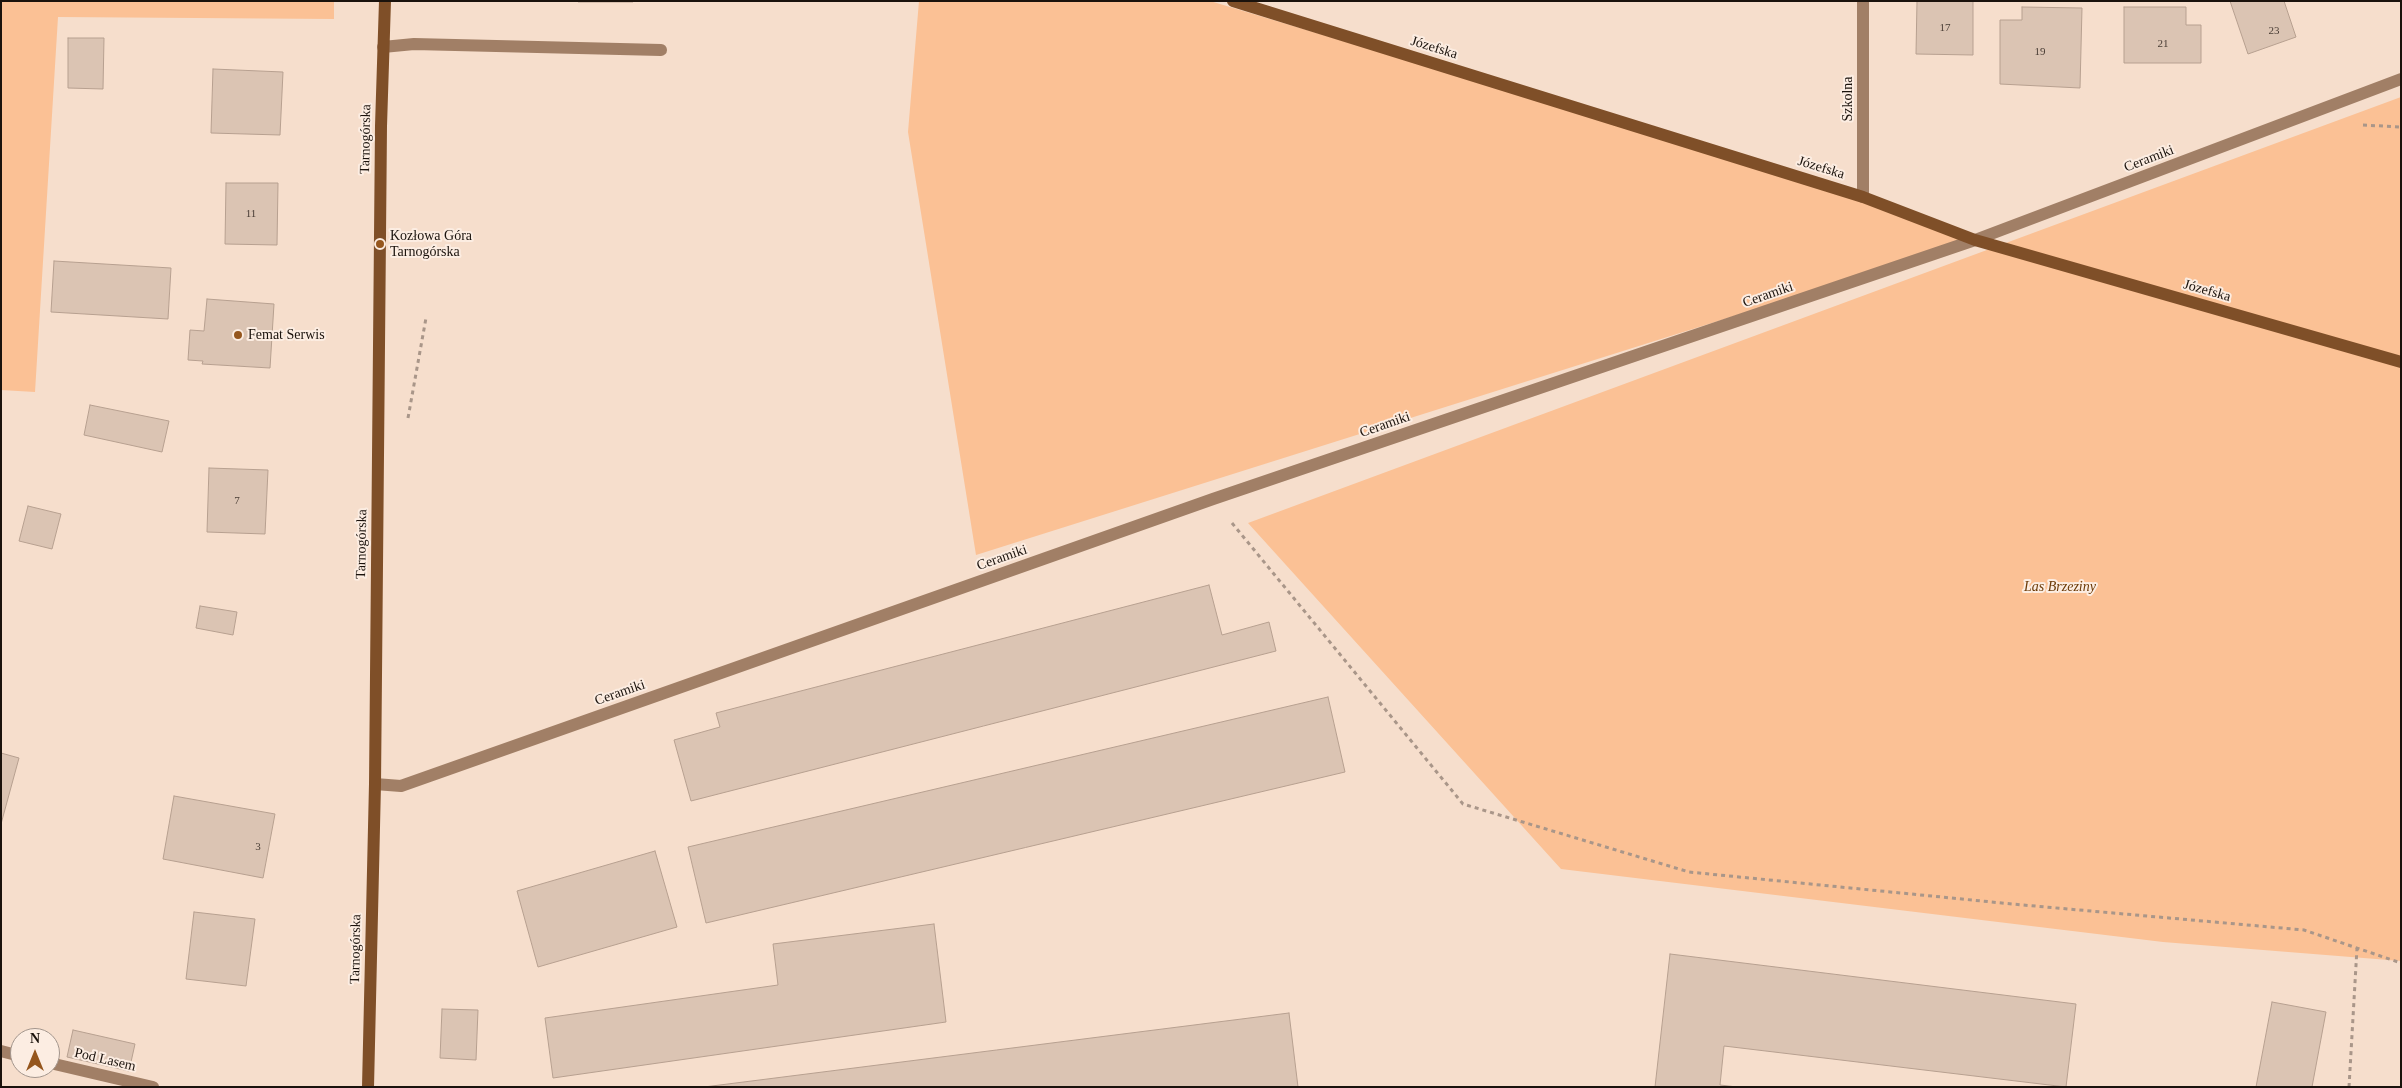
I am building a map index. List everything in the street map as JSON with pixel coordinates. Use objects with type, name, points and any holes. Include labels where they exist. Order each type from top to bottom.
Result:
[{"type":"street","name":"Tarnogórska","points":[[368,1087],[385,1]]},
{"type":"street","name":"Józefska","points":[[1233,1],[1863,197],[1976,240],[2401,362]]},
{"type":"street","name":"Szkolna","points":[[1863,1],[1863,197]]},
{"type":"street","points":[[383,47],[414,44],[661,50]]},
{"type":"street","name":"Ceramiki","points":[[374,784],[400,786],[1213,499],[1976,240],[2401,79]]},
{"type":"street","name":"Pod Lasem","points":[[60,1065],[153,1087]]},
{"type":"path","points":[[1213,499],[1463,804],[1689,872],[2012,904],[2304,930],[2401,963]]},
{"type":"path","points":[[2348,1087],[2358,948]]},
{"type":"green space","points":[[1,1],[334,1],[334,19],[58,17],[35,392],[1,390]]},
{"type":"green space","points":[[919,1],[1210,1],[1863,197],[1975,240],[976,555],[908,132]]},
{"type":"green space","name":"Las Brzeziny","points":[[2401,97],[2401,961],[2163,942],[1561,869],[1248,523]]},
{"type":"building","points":[[633,1],[633,2],[578,2]]},
{"type":"building","points":[[1917,1],[1973,1],[1973,55],[1916,54]]},
{"type":"building","points":[[2230,1],[2284,1],[2296,37],[2248,54]]},
{"type":"building","points":[[2022,7],[2082,8],[2080,88],[2000,84],[2000,20],[2022,20]]},
{"type":"building","points":[[2124,7],[2186,7],[2186,25],[2201,25],[2201,63],[2124,63]]},
{"type":"building","points":[[68,38],[104,38],[103,89],[68,88]]},
{"type":"building","points":[[213,69],[283,72],[280,135],[211,133]]},
{"type":"building","points":[[226,183],[278,183],[277,245],[225,244]]},
{"type":"building","points":[[54,261],[171,268],[168,319],[51,312]]},
{"type":"building","points":[[207,299],[274,304],[270,368],[202,364],[203,361],[188,360],[190,330],[204,331]]},
{"type":"building","points":[[90,405],[169,421],[162,452],[84,435]]},
{"type":"building","points":[[209,468],[268,470],[265,534],[207,532]]},
{"type":"building","points":[[28,506],[61,514],[52,549],[19,541]]},
{"type":"building","points":[[1209,585],[1222,635],[1269,622],[1276,651],[691,801],[674,740],[720,727],[716,713]]},
{"type":"building","points":[[200,606],[237,612],[233,635],[196,628]]},
{"type":"building","points":[[1328,697],[1345,772],[706,923],[688,847]]},
{"type":"building","points":[[1,753],[19,758],[1,824]]},
{"type":"building","points":[[174,796],[275,814],[263,878],[163,859]]},
{"type":"building","points":[[655,851],[677,927],[538,967],[517,891]]},
{"type":"building","points":[[194,912],[255,919],[246,986],[186,979]]},
{"type":"building","points":[[934,924],[946,1022],[553,1078],[545,1018],[778,985],[773,944]]},
{"type":"building","points":[[1670,954],[2076,1004],[2066,1087],[1724,1046],[1720,1085],[1737,1087],[1655,1087]]},
{"type":"building","points":[[2272,1002],[2326,1012],[2312,1087],[2256,1087]]},
{"type":"building","points":[[442,1009],[478,1010],[476,1060],[440,1058]]},
{"type":"building","points":[[1289,1013],[1298,1087],[704,1087]]},
{"type":"building","points":[[73,1030],[135,1044],[129,1071],[67,1057]]},
{"type":"place","name":"Kozłowa Góra Tarnogórska","points":[[380,244]]},
{"type":"place","name":"Femat Serwis","points":[[238,335]]}]
